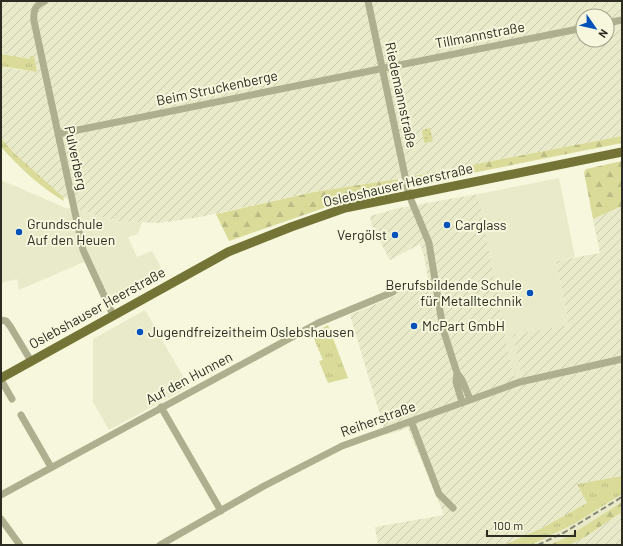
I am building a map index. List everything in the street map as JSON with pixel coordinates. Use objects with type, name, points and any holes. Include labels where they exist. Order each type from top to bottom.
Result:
[{"type":"main road","name":"Oslebshauser Heerstraße","points":[[1,379],[30,361],[222,255],[257,239],[344,208],[622,152]]},
{"type":"street","name":"Riedemannstraße","points":[[368,1],[408,195],[429,243],[443,329],[457,373]]},
{"type":"street","name":"Pulverberg","points":[[42,2],[33,13],[34,21],[83,250],[113,315]]},
{"type":"street","name":"Tillmannstraße","points":[[382,67],[575,30]]},
{"type":"street","name":"Beim Struckenberge","points":[[58,134],[382,67]]},
{"type":"street","name":"Auf den Hunnen","points":[[1,495],[161,407],[318,324],[393,292]]},
{"type":"street","points":[[1,320],[6,321],[10,326],[30,361]]},
{"type":"street","name":"Reiherstraße","points":[[160,545],[325,454],[470,399],[527,380],[622,359]]},
{"type":"street","points":[[457,373],[462,380],[470,399]]},
{"type":"street","points":[[457,373],[456,382],[462,402]]},
{"type":"street","points":[[1,379],[12,399]]},
{"type":"street","points":[[161,407],[221,511]]},
{"type":"street","points":[[21,415],[51,467]]},
{"type":"street","points":[[411,421],[440,494],[453,508]]},
{"type":"street","points":[[1,519],[20,545]]},
{"type":"shaded area","points":[[1,1],[622,1],[622,136],[398,179],[314,192],[200,217],[159,223],[120,221],[101,217],[78,209],[77,202],[63,197],[47,185],[13,152],[1,138],[1,66],[18,70],[37,71],[31,59],[1,54]]},
{"type":"shaded area","name":"Berufsbildende Schule für Metalltechnik","points":[[559,178],[575,257],[556,261],[569,325],[514,335],[521,374],[513,376],[478,194]]},
{"type":"shaded area","points":[[1,180],[66,208],[78,209],[101,217],[120,221],[142,222],[138,234],[128,237],[137,257],[152,251],[165,275],[108,308],[86,261],[19,290],[17,279],[1,283]]},
{"type":"shaded area","points":[[478,194],[513,376],[521,373],[513,335],[569,325],[556,261],[600,253],[593,219],[622,206],[622,476],[577,484],[587,503],[544,527],[504,545],[378,545],[375,527],[444,515],[408,428],[386,435],[350,315],[397,295],[394,287],[403,284],[406,289],[429,285],[424,256],[420,244],[390,260],[372,226],[370,216],[399,208]]},
{"type":"shaded area","points":[[145,310],[189,387],[109,430],[93,402],[93,339]]},
{"type":"shaded area","points":[[622,494],[622,502],[567,537],[549,545],[531,545],[574,524]]},
{"type":"shaded area","points":[[622,512],[622,545],[569,545],[585,537]]},
{"type":"green space","points":[[1,54],[30,59],[30,56],[34,56],[37,72],[1,66]]},
{"type":"green space","points":[[430,128],[433,141],[424,143],[422,130]]},
{"type":"green space","points":[[622,136],[622,143],[422,183],[414,176]]},
{"type":"green space","points":[[1,138],[13,152],[63,197],[64,201],[55,196],[31,177],[15,162],[1,147]]},
{"type":"green space","points":[[622,161],[622,206],[593,219],[584,172],[586,169]]},
{"type":"green space","points":[[398,179],[399,183],[397,186],[367,193],[229,241],[216,214],[314,192]]},
{"type":"green space","points":[[328,325],[348,378],[328,383],[319,361],[323,360],[312,334]]},
{"type":"green space","points":[[622,476],[622,494],[574,524],[531,545],[504,545],[544,527],[587,503],[577,484]]},
{"type":"green space","points":[[622,502],[622,512],[585,537],[569,545],[549,545],[567,537]]},
{"type":"railway","points":[[538,545],[565,532],[622,497]]},
{"type":"place","name":"Carglass","points":[[447,225]]},
{"type":"place","name":"Grundschule Auf den Heuen","points":[[19,232]]},
{"type":"place","name":"Vergölst","points":[[395,235]]},
{"type":"place","name":"Berufsbildende Schule für Metalltechnik","points":[[530,293]]},
{"type":"place","name":"McPart GmbH","points":[[414,326]]},
{"type":"place","name":"Jugendfreizeitheim Oslebshausen","points":[[140,332]]}]
